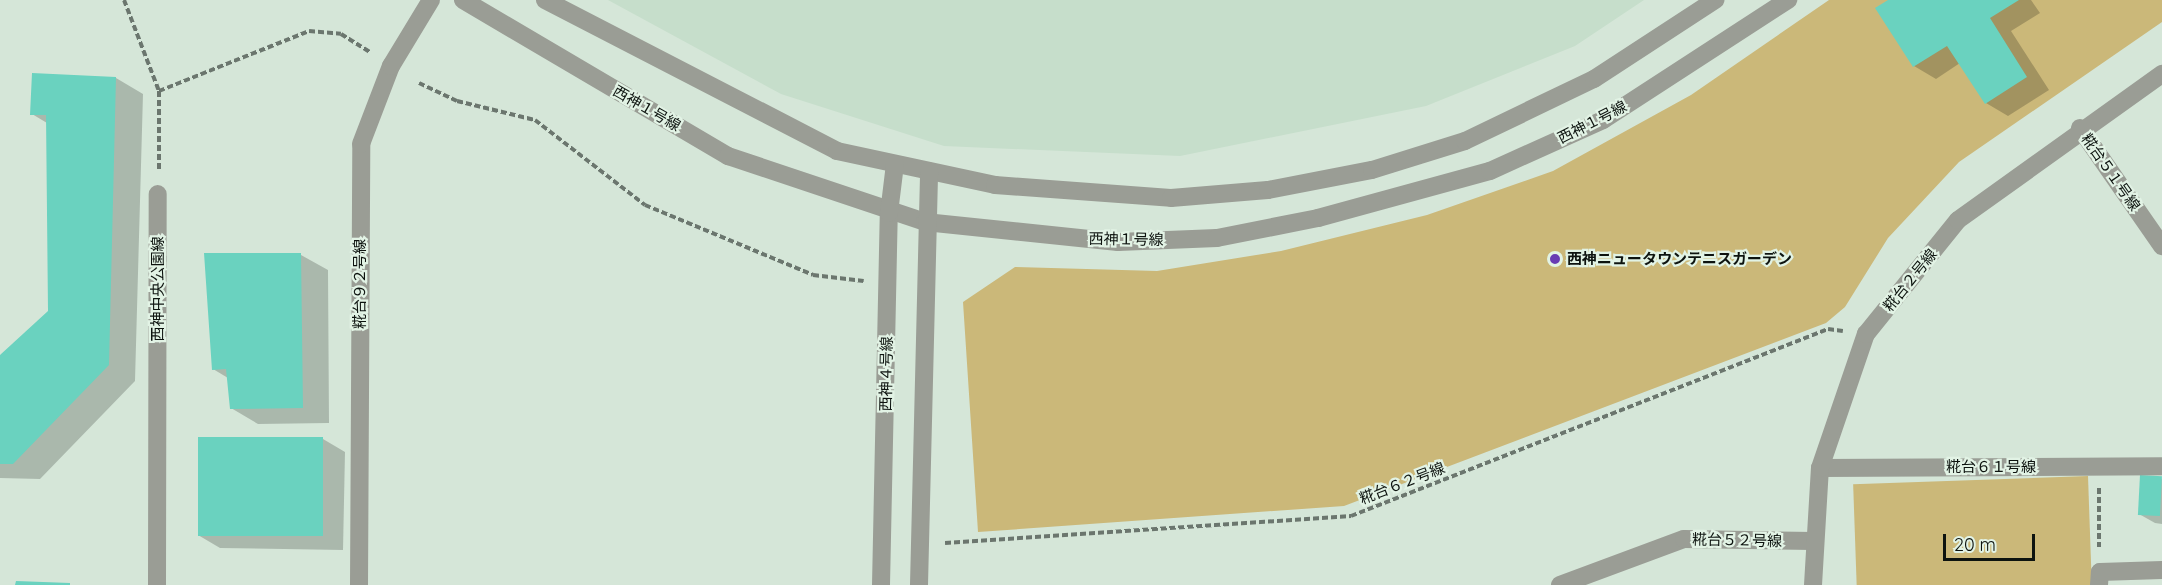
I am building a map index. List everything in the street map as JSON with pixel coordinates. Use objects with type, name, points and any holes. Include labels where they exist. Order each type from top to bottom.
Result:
[{"type":"street","name":"糀台９２号線","points":[[359,585],[361,144],[391,66],[431,0]]},
{"type":"street","name":"西神１号線","points":[[463,0],[728,156],[889,213],[925,222],[1118,242],[1217,238],[1403,196],[1490,171],[1603,120],[1788,0]]},
{"type":"street","points":[[545,0],[837,152],[995,185],[1171,198],[1268,190],[1372,171],[1465,141],[1594,79],[1715,0]]},
{"type":"street","name":"糀台２号線","points":[[1813,585],[1813,541],[1820,468],[1866,334],[1958,220],[2080,128],[2162,74]]},
{"type":"street","name":"糀台５１号線","points":[[2080,128],[2162,246]]},
{"type":"street","name":"西神４号線","points":[[881,585],[889,213],[895,164]]},
{"type":"street","points":[[919,585],[925,222],[929,171]]},
{"type":"street","name":"西神中央公園線","points":[[157,585],[159,195]]},
{"type":"street","name":"糀台６１号線","points":[[1820,468],[2162,466]]},
{"type":"street","name":"糀台５２号線","points":[[1560,585],[1684,539],[1813,541]]},
{"type":"street","points":[[2099,578],[2162,570]]},
{"type":"path","points":[[123,0],[159,91],[159,195]]},
{"type":"path","points":[[159,91],[309,31],[341,34],[370,52]]},
{"type":"path","points":[[420,83],[457,100],[535,120],[645,205],[813,275],[887,286]]},
{"type":"path","name":"糀台６２号線","points":[[920,544],[1351,516],[1828,329],[1866,334]]},
{"type":"path","points":[[2099,466],[2099,578]]},
{"type":"shaded area","points":[[608,0],[1644,0],[1575,46],[1426,106],[1180,156],[944,146],[781,94]]},
{"type":"shaded area","name":"西神ニュータウンテニスガーデン","points":[[1829,0],[2162,0],[2162,22],[1959,162],[1888,238],[1845,307],[1826,323],[1344,506],[978,532],[963,302],[1015,267],[1157,271],[1281,251],[1427,215],[1553,171],[1691,95]]},
{"type":"shaded area","points":[[2088,476],[2092,585],[1857,585],[1853,484]]},
{"type":"building","points":[[1888,0],[2019,0],[1990,18],[2027,77],[1985,104],[1947,46],[1913,67],[1875,8]]},
{"type":"building","points":[[32,73],[116,77],[109,365],[13,464],[0,464],[0,355],[48,311],[46,115],[30,115]]},
{"type":"building","points":[[204,253],[301,253],[303,408],[230,409],[226,369],[212,370]]},
{"type":"building","points":[[198,437],[323,437],[323,536],[198,536]]},
{"type":"building","points":[[2140,475],[2162,476],[2160,516],[2138,515]]},
{"type":"building","points":[[16,581],[70,583],[70,585],[15,585]]},
{"type":"place","name":"西神ニュータウンテニスガーデン","points":[[1555,259]]}]
